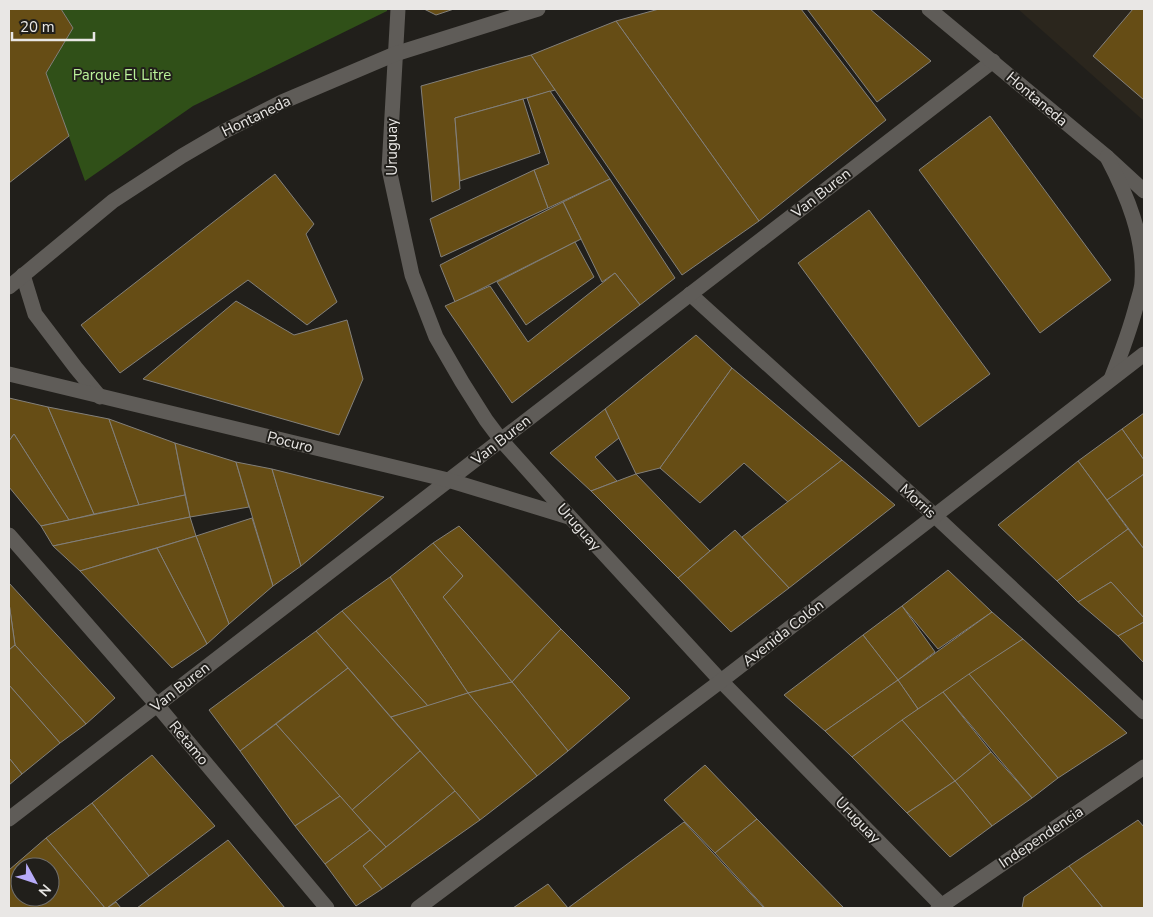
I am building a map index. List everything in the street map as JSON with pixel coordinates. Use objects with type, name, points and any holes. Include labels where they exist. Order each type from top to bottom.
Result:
[{"type":"street","name":"Uruguay","points":[[398,9],[389,169],[412,275],[436,337],[486,420],[501,440],[570,517],[721,680],[941,907]]},
{"type":"street","name":"Hontaneda","points":[[9,287],[113,201],[223,132],[282,102],[395,54],[538,9]]},
{"type":"street","name":"Hontaneda","points":[[929,9],[1107,157],[1144,191]]},
{"type":"street","name":"Van Buren","points":[[9,819],[993,61]]},
{"type":"street","points":[[1107,157],[1121,183],[1132,211],[1138,240],[1142,282],[1130,331],[1110,381]]},
{"type":"street","points":[[23,275],[36,314],[76,368],[100,396]]},
{"type":"street","name":"Morris","points":[[690,294],[935,516],[1144,712]]},
{"type":"street","name":"Avenida Colón","points":[[418,908],[721,680],[1144,354]]},
{"type":"street","name":"Pocuro","points":[[9,374],[448,480],[570,517]]},
{"type":"street","name":"Retamo","points":[[9,535],[157,705],[327,908]]},
{"type":"street","name":"Independencia","points":[[941,907],[1144,766]]},
{"type":"shaded area","points":[[1018,9],[1144,9],[1144,121]]},
{"type":"green space","name":"Parque El Litre","points":[[61,9],[387,9],[387,11],[193,106],[85,181],[46,73],[73,28]]},
{"type":"building","points":[[9,9],[61,9],[73,28],[46,73],[69,136],[9,183]]},
{"type":"building","points":[[424,9],[454,9],[436,15]]},
{"type":"building","points":[[659,9],[801,9],[886,120],[759,221],[616,21]]},
{"type":"building","points":[[807,9],[870,9],[931,61],[877,102]]},
{"type":"building","points":[[1133,9],[1144,9],[1144,100],[1093,56]]},
{"type":"building","points":[[616,21],[759,221],[682,275],[531,55]]},
{"type":"building","points":[[531,55],[555,90],[455,118],[460,189],[432,202],[421,86]]},
{"type":"building","points":[[550,91],[610,179],[548,208],[534,170],[549,164],[527,98]]},
{"type":"building","points":[[523,99],[540,153],[460,181],[455,118]]},
{"type":"building","points":[[990,116],[1111,280],[1040,333],[919,170]]},
{"type":"building","points":[[534,170],[548,208],[441,257],[430,219]]},
{"type":"building","points":[[275,174],[314,224],[306,234],[337,302],[307,325],[248,280],[120,373],[81,325]]},
{"type":"building","points":[[610,179],[675,278],[640,305],[615,273],[602,282],[563,202]]},
{"type":"building","points":[[563,202],[581,239],[455,302],[440,265]]},
{"type":"building","points":[[869,210],[990,374],[919,427],[798,263]]},
{"type":"building","points":[[575,242],[594,277],[526,325],[497,282]]},
{"type":"building","points":[[615,273],[640,305],[512,403],[445,306],[490,286],[528,342]]},
{"type":"building","points":[[236,301],[294,335],[347,320],[363,379],[339,435],[143,379]]},
{"type":"building","points":[[696,335],[732,368],[660,468],[636,474],[605,409]]},
{"type":"building","points":[[732,368],[842,460],[788,502],[744,463],[700,503],[660,468]]},
{"type":"building","points":[[9,398],[48,407],[94,514],[69,520],[14,434],[9,441]]},
{"type":"building","points":[[48,407],[109,419],[139,505],[94,514]]},
{"type":"building","points":[[605,409],[619,438],[595,457],[617,481],[591,491],[550,453]]},
{"type":"building","points":[[1144,413],[1144,460],[1122,429]]},
{"type":"building","points":[[109,419],[175,443],[185,495],[139,505]]},
{"type":"building","points":[[1122,429],[1144,460],[1144,474],[1107,500],[1078,461]]},
{"type":"building","points":[[14,434],[69,520],[41,526],[9,487],[9,441]]},
{"type":"building","points":[[175,443],[236,462],[249,507],[190,517]]},
{"type":"building","points":[[842,460],[895,505],[789,588],[742,537]]},
{"type":"building","points":[[1078,461],[1128,529],[1057,581],[998,525]]},
{"type":"building","points":[[236,462],[272,469],[301,566],[273,586]]},
{"type":"building","points":[[272,469],[384,497],[301,566]]},
{"type":"building","points":[[636,474],[710,551],[678,578],[591,491]]},
{"type":"building","points":[[1144,474],[1144,549],[1107,500]]},
{"type":"building","points":[[185,495],[190,517],[53,546],[41,526]]},
{"type":"building","points":[[190,517],[196,536],[80,571],[53,546]]},
{"type":"building","points":[[252,518],[273,586],[229,624],[196,536]]},
{"type":"building","points":[[459,526],[561,629],[512,682],[443,597],[463,576],[433,543]]},
{"type":"building","points":[[1128,529],[1144,549],[1144,618],[1111,582],[1078,602],[1057,581]]},
{"type":"building","points":[[735,530],[789,588],[731,632],[678,578]]},
{"type":"building","points":[[196,536],[229,624],[207,644],[157,548]]},
{"type":"building","points":[[433,543],[463,576],[443,597],[512,682],[468,693],[390,577]]},
{"type":"building","points":[[157,548],[207,644],[172,668],[80,571]]},
{"type":"building","points":[[948,570],[992,612],[938,649],[902,606]]},
{"type":"building","points":[[390,577],[468,693],[428,706],[342,611]]},
{"type":"building","points":[[1111,582],[1144,618],[1144,622],[1118,636],[1078,602]]},
{"type":"building","points":[[9,583],[115,698],[86,724],[15,645],[9,603]]},
{"type":"building","points":[[9,603],[15,645],[9,650]]},
{"type":"building","points":[[902,606],[935,652],[898,680],[863,635]]},
{"type":"building","points":[[342,611],[428,706],[391,717],[316,631]]},
{"type":"building","points":[[992,612],[1023,639],[918,709],[898,680]]},
{"type":"building","points":[[1144,622],[1144,663],[1118,636]]},
{"type":"building","points":[[561,629],[630,698],[568,751],[512,682]]},
{"type":"building","points":[[316,631],[348,668],[240,751],[209,710]]},
{"type":"building","points":[[863,635],[898,680],[825,731],[784,695]]},
{"type":"building","points":[[1023,639],[1127,733],[1058,778],[969,674]]},
{"type":"building","points":[[15,645],[86,724],[60,743],[9,685],[9,650]]},
{"type":"building","points":[[348,668],[420,751],[352,810],[276,724]]},
{"type":"building","points":[[969,674],[1058,778],[1032,798],[943,692]]},
{"type":"building","points":[[898,680],[918,709],[852,757],[825,731]]},
{"type":"building","points":[[512,682],[568,751],[537,776],[468,693]]},
{"type":"building","points":[[9,685],[60,743],[22,774],[9,758]]},
{"type":"building","points":[[943,692],[991,752],[955,781],[902,720]]},
{"type":"building","points":[[468,693],[537,776],[480,820],[391,717]]},
{"type":"building","points":[[902,720],[955,781],[907,813],[852,757]]},
{"type":"building","points":[[276,724],[340,796],[295,826],[240,751]]},
{"type":"building","points":[[420,751],[455,791],[386,847],[352,810]]},
{"type":"building","points":[[991,752],[1032,798],[992,826],[955,781]]},
{"type":"building","points":[[152,755],[215,826],[149,876],[92,803]]},
{"type":"building","points":[[9,758],[22,774],[9,785]]},
{"type":"building","points":[[705,765],[757,819],[715,853],[664,800]]},
{"type":"building","points":[[955,781],[992,826],[950,857],[907,813]]},
{"type":"building","points":[[455,791],[480,820],[382,889],[363,866]]},
{"type":"building","points":[[340,796],[370,830],[325,864],[295,826]]},
{"type":"building","points":[[92,803],[149,876],[107,908],[105,908],[46,838]]},
{"type":"building","points":[[757,819],[844,908],[765,908],[715,853]]},
{"type":"building","points":[[1138,820],[1144,827],[1144,908],[1103,908],[1069,866]]},
{"type":"building","points":[[684,822],[764,908],[568,908]]},
{"type":"building","points":[[370,830],[386,847],[363,866],[382,889],[356,906],[325,864]]},
{"type":"building","points":[[46,838],[105,908],[9,908],[10,869],[10,907],[60,907],[60,857],[24,857]]},
{"type":"building","points":[[228,840],[285,908],[137,908]]},
{"type":"building","points":[[1069,866],[1103,908],[1022,908],[1024,897]]},
{"type":"building","points":[[548,884],[568,908],[513,908]]},
{"type":"building","points":[[116,902],[121,908],[107,908]]}]
